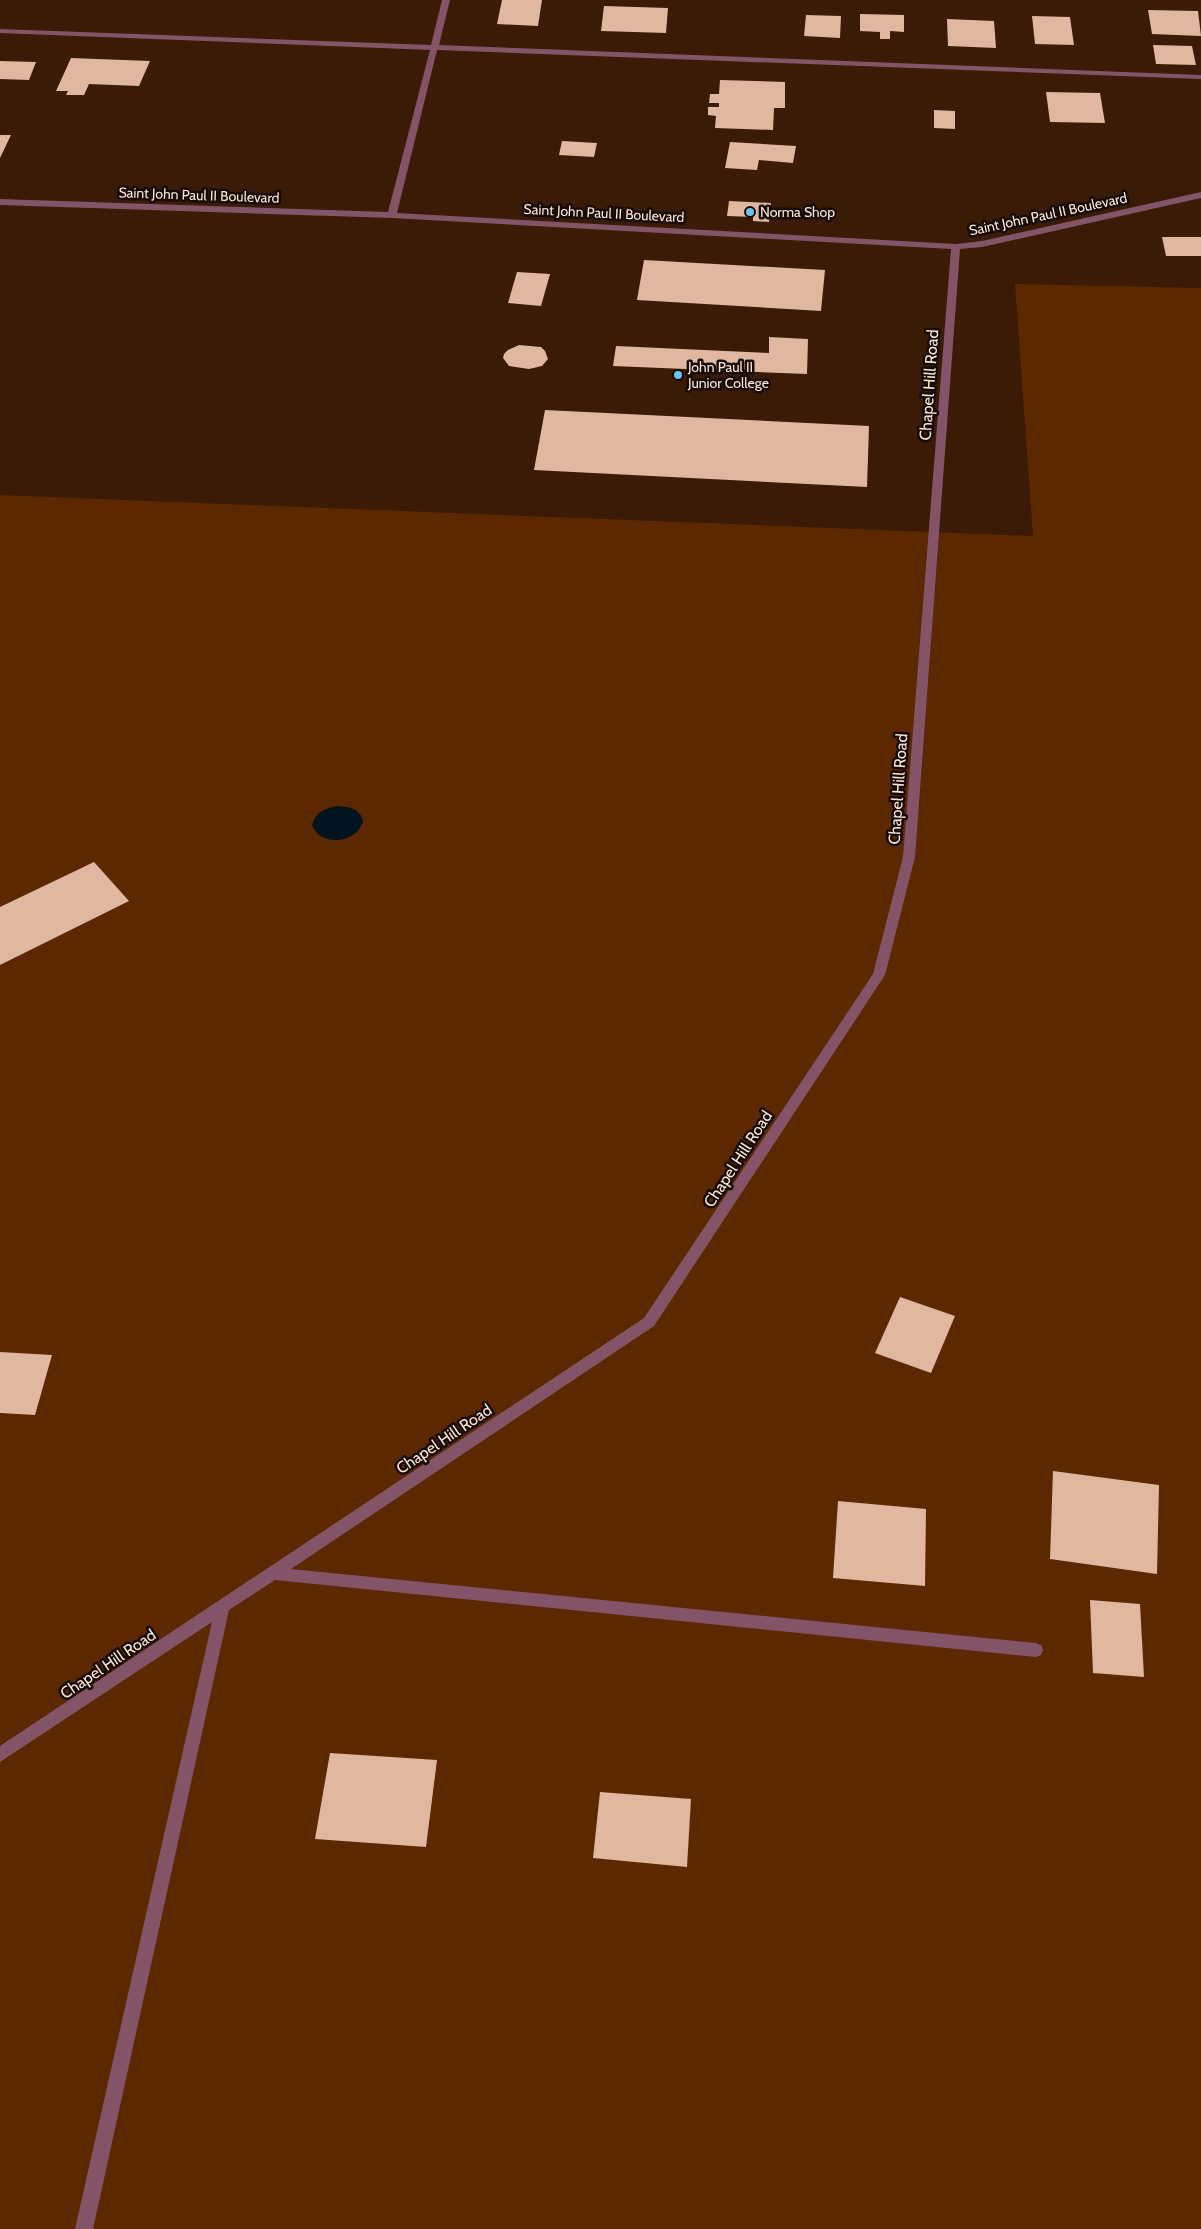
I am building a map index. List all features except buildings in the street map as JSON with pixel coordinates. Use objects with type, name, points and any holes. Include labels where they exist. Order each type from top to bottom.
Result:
[{"type":"street","points":[[392,215],[446,0]]},
{"type":"street","points":[[0,31],[1201,77]]},
{"type":"street","name":"Saint John Paul II Boulevard","points":[[0,202],[392,215],[956,247],[982,244],[1201,195]]},
{"type":"street","name":"Chapel Hill Road","points":[[0,1755],[649,1322],[879,975],[909,857],[956,247]]},
{"type":"street","points":[[274,1573],[1036,1650]]},
{"type":"street","points":[[84,2229],[222,1608]]},
{"type":"shaded area","points":[[1015,284],[1201,288],[1201,2229],[0,2229],[0,495],[1033,536]]},
{"type":"water","points":[[338,806],[357,811],[363,822],[353,835],[338,840],[330,840],[316,832],[312,825],[322,811]]},
{"type":"place","name":"Norma Shop","points":[[750,212]]},
{"type":"place","name":"John Paul II Junior College","points":[[678,375]]}]
